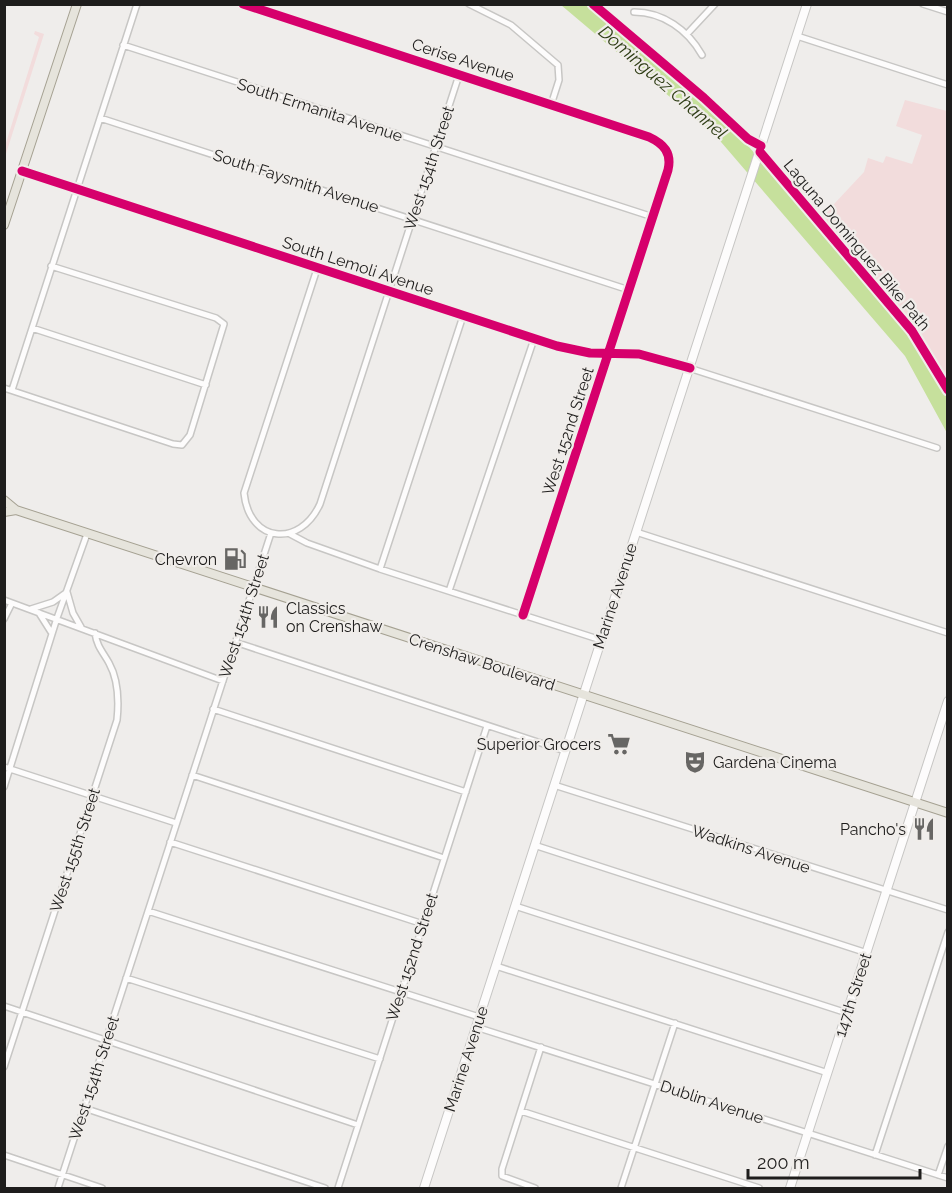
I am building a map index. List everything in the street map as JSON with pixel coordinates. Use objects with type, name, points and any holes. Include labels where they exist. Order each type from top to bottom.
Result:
[{"type":"main road","points":[[4,225],[77,4]]},
{"type":"main road","name":"Marine Avenue","points":[[424,1188],[807,4]]},
{"type":"main road","name":"Crenshaw Boulevard","points":[[4,500],[16,510],[87,534],[948,813]]},
{"type":"main road","name":"Crenshaw Boulevard","points":[[4,512],[16,510]]},
{"type":"main road","name":"147th Street","points":[[790,1188],[948,701]]},
{"type":"street","points":[[12,390],[137,4]]},
{"type":"street","name":"Cerise Avenue","points":[[243,4],[649,137],[662,144],[668,153]]},
{"type":"street","points":[[469,4],[511,25],[558,65],[560,80],[551,105]]},
{"type":"street","points":[[687,34],[715,4]]},
{"type":"street","points":[[923,4],[948,12]]},
{"type":"street","points":[[634,12],[655,15],[687,34],[702,55]]},
{"type":"street","points":[[797,36],[948,85]]},
{"type":"street","name":"South Ermanita Avenue","points":[[123,45],[653,217]]},
{"type":"street","name":"West 154th Street","points":[[58,1188],[271,533],[290,534],[308,524],[320,504],[459,75]]},
{"type":"street","name":"South Faysmith Avenue","points":[[100,118],[629,290]]},
{"type":"street","name":"West 152nd Street","points":[[523,615],[668,170],[668,153]]},
{"type":"street","name":"South Lemoli Avenue","points":[[22,171],[534,339],[568,349],[648,355],[937,448]]},
{"type":"street","points":[[4,388],[172,444],[182,445],[190,435],[223,336],[224,324],[216,318],[51,266]]},
{"type":"street","points":[[271,533],[257,524],[250,515],[244,494],[317,269]]},
{"type":"street","points":[[380,569],[463,316]]},
{"type":"street","points":[[32,328],[206,384]]},
{"type":"street","points":[[449,591],[534,339]]},
{"type":"street","points":[[636,532],[948,633]]},
{"type":"street","points":[[4,787],[8,768],[57,618],[87,534]]},
{"type":"street","points":[[290,534],[307,543],[380,569],[601,640]]},
{"type":"street","points":[[30,609],[48,604],[67,592]]},
{"type":"street","points":[[67,592],[73,614],[81,627]]},
{"type":"street","points":[[4,600],[223,681]]},
{"type":"street","points":[[4,619],[12,603]]},
{"type":"street","points":[[38,612],[51,628],[52,635]]},
{"type":"street","name":"West 155th Street","points":[[4,1067],[114,734],[119,705],[113,673],[97,646],[95,633]]},
{"type":"street","points":[[235,642],[565,751]]},
{"type":"street","points":[[213,709],[466,792]]},
{"type":"street","name":"West 152nd Street","points":[[338,1188],[487,726]]},
{"type":"street","points":[[8,768],[176,823]]},
{"type":"street","points":[[192,776],[444,858]]},
{"type":"street","name":"Wadkins Avenue","points":[[554,785],[948,910]]},
{"type":"street","points":[[170,842],[423,924]]},
{"type":"street","points":[[534,845],[867,953]]},
{"type":"street","points":[[515,906],[847,1013]]},
{"type":"street","points":[[148,910],[479,1017]]},
{"type":"street","points":[[875,1155],[948,932]]},
{"type":"street","points":[[496,966],[828,1072]]},
{"type":"street","points":[[126,978],[380,1059]]},
{"type":"street","points":[[4,1006],[358,1125]]},
{"type":"street","points":[[621,1188],[675,1023]]},
{"type":"street","name":"Dublin Avenue","points":[[476,1026],[948,1178]]},
{"type":"street","points":[[535,1188],[502,1176],[541,1047]]},
{"type":"street","points":[[84,1108],[325,1188]]},
{"type":"street","points":[[521,1111],[759,1188]]},
{"type":"street","points":[[938,1175],[948,1146]]},
{"type":"street","points":[[4,1155],[102,1188]]},
{"type":"shaded area","points":[[35,31],[44,34],[5,157],[5,146],[39,37],[34,34]]},
{"type":"shaded area","points":[[905,100],[947,111],[947,384],[916,331],[820,219],[864,172],[868,158],[883,163],[886,156],[912,164],[922,135],[896,126]]},
{"type":"water","name":"Dominguez Channel","points":[[561,5],[587,5],[726,122],[750,148],[914,341],[947,398],[947,433],[905,356],[715,135]]},
{"type":"cycle path","points":[[243,4],[649,137],[663,146],[668,154],[668,170],[523,615]]},
{"type":"cycle path","points":[[593,4],[704,98],[748,139],[761,146]]},
{"type":"cycle path","name":"Laguna Dominguez Bike Path","points":[[760,152],[912,331],[948,390]]},
{"type":"cycle path","points":[[22,171],[557,346],[590,353],[639,354],[690,368]]},
{"type":"place","name":"Chevron","points":[[235,559]]},
{"type":"place","name":"Classics on Crenshaw","points":[[268,617]]},
{"type":"place","name":"Superior Grocers","points":[[619,744]]},
{"type":"place","name":"Gardena Cinema","points":[[695,762]]},
{"type":"place","name":"Pancho's","points":[[924,829]]}]
